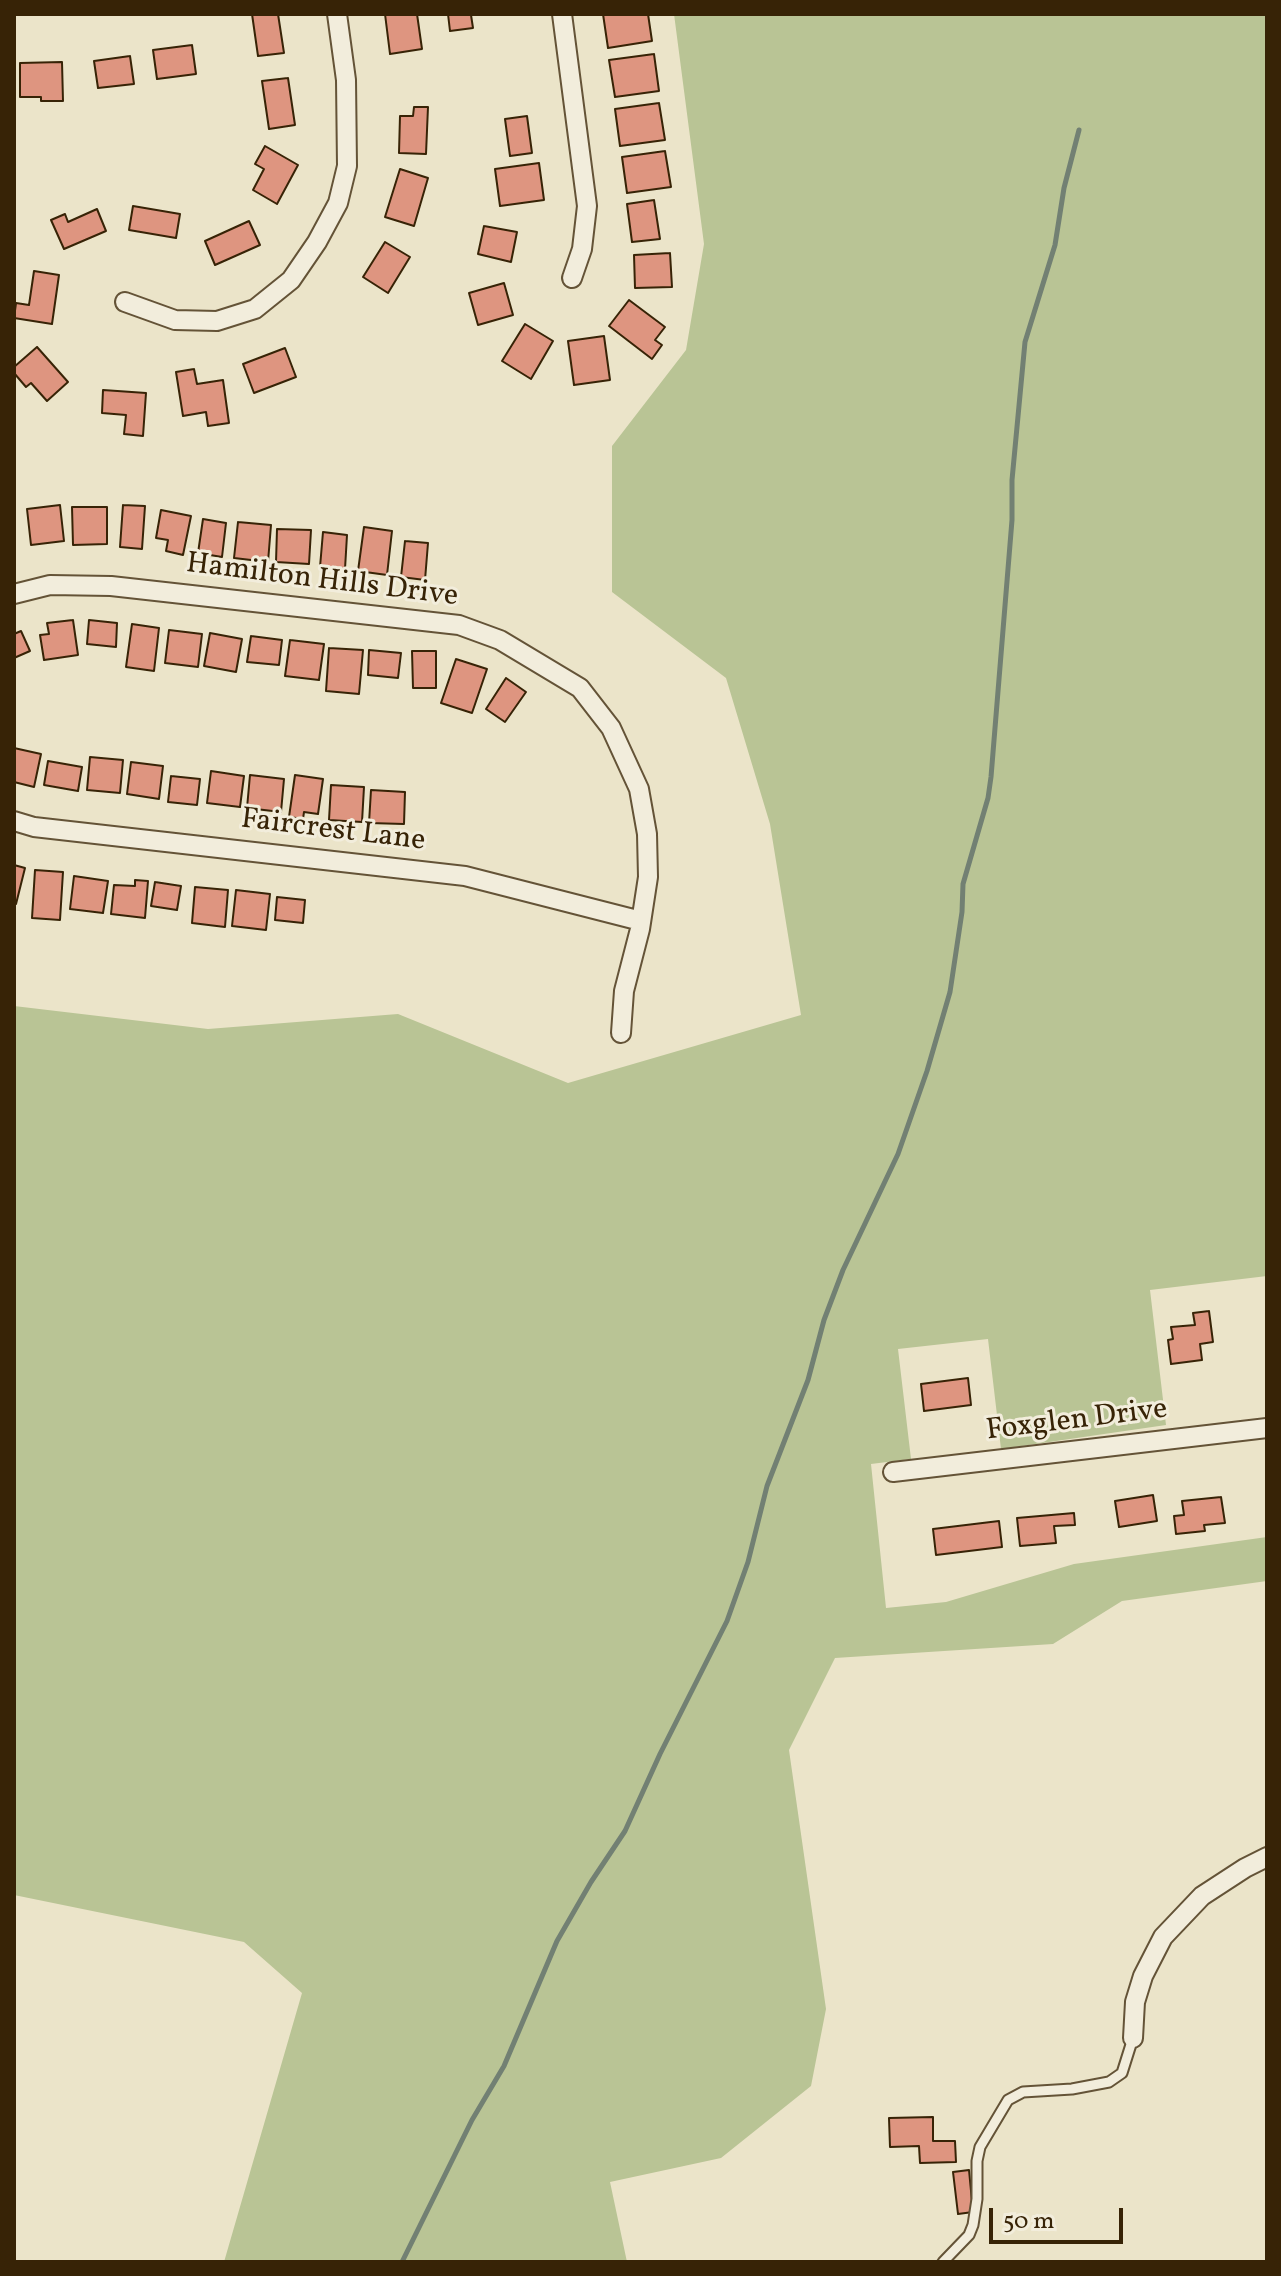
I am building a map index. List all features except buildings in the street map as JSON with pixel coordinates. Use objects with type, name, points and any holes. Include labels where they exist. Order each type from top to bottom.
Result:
[{"type":"street","points":[[125,302],[175,320],[217,321],[255,309],[291,280],[338,203],[347,166],[346,80],[337,14]]},
{"type":"street","points":[[562,14],[587,206],[582,249],[572,278]]},
{"type":"street","name":"Hamilton Hills Drive","points":[[14,594],[50,585],[111,586],[459,625],[500,640],[580,688],[611,728],[639,789],[647,834],[648,877],[624,991],[621,1033]]},
{"type":"street","name":"Faircrest Lane","points":[[14,821],[34,827],[465,876],[641,921]]},
{"type":"street","name":"Foxglen Drive","points":[[893,1472],[1267,1428]]},
{"type":"street","points":[[1133,2038],[1135,2002],[1143,1976],[1163,1937],[1202,1896],[1267,1857]]},
{"type":"lane","points":[[943,2262],[969,2235],[977,2199],[980,2147],[1008,2100],[1023,2092],[1072,2089],[1109,2082],[1122,2073],[1133,2038]]},
{"type":"green space","points":[[674,14],[1267,14],[1267,1276],[1150,1290],[1166,1425],[1001,1449],[988,1339],[898,1349],[911,1459],[871,1464],[886,1608],[946,1602],[1074,1564],[1267,1537],[1267,1581],[1122,1601],[1053,1644],[835,1658],[789,1750],[826,2009],[811,2086],[721,2158],[610,2182],[627,2262],[224,2262],[302,1993],[244,1942],[14,1895],[14,1006],[208,1029],[398,1014],[568,1083],[801,1015],[770,824],[726,678],[612,592],[612,446],[686,350],[704,244]]},
{"type":"waterway","points":[[402,2262],[472,2120],[504,2066],[557,1941],[625,1831],[727,1621],[748,1562],[767,1486],[808,1380],[824,1320],[843,1270],[898,1154],[927,1071],[950,992],[963,884],[988,798],[991,777],[1025,342],[1055,245],[1064,188],[1079,130]]}]
